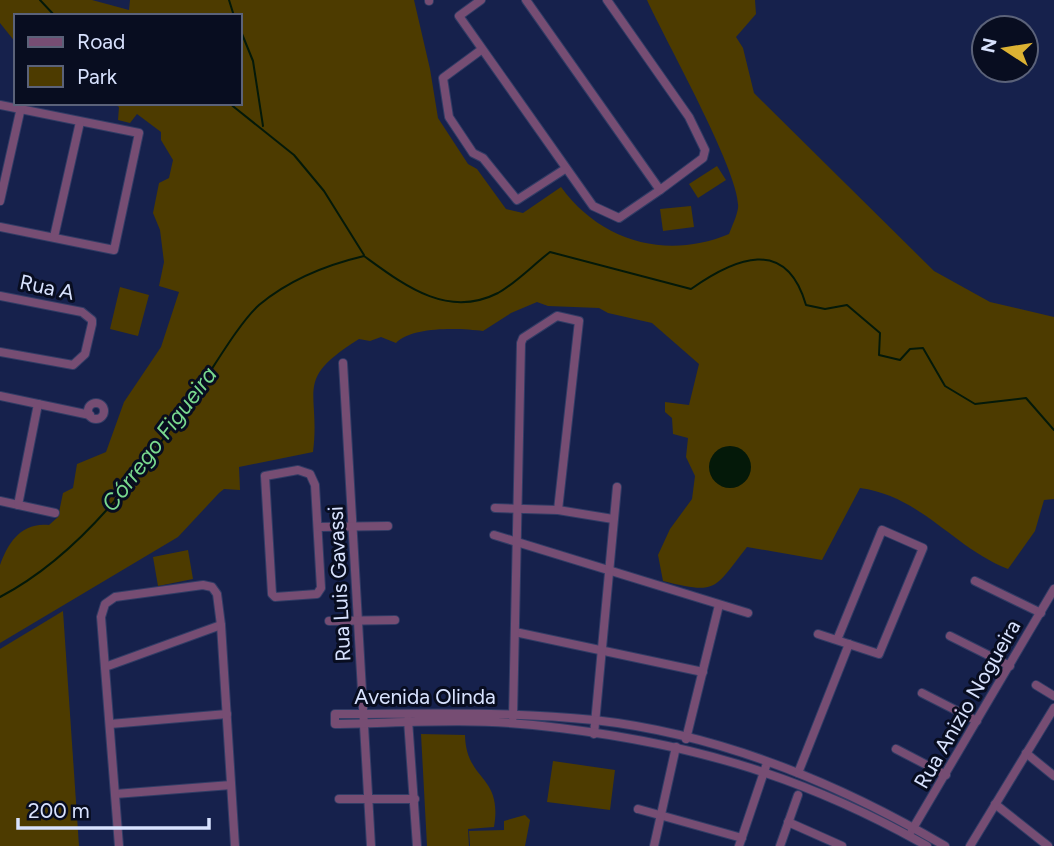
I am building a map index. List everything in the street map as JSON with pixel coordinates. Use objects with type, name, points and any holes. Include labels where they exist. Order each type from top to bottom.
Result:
[{"type":"street","points":[[481,0],[459,16],[593,206],[619,218],[703,158],[705,150],[689,117],[607,0]]},
{"type":"street","points":[[526,0],[660,190]]},
{"type":"street","points":[[481,50],[446,74],[442,83],[449,117],[473,153],[483,158],[517,200],[522,200],[565,169]]},
{"type":"street","points":[[0,105],[21,106],[80,122],[139,133],[114,250],[0,227]]},
{"type":"street","points":[[0,201],[21,106]]},
{"type":"street","points":[[54,237],[80,122]]},
{"type":"street","name":"Rua A","points":[[0,296],[86,314],[92,324],[85,354],[80,361],[69,366],[0,352]]},
{"type":"street","points":[[513,724],[521,343],[523,338],[557,316],[579,321],[558,510]]},
{"type":"street","name":"Rua Luis Gavassi","points":[[343,363],[371,846]]},
{"type":"street","points":[[0,396],[78,413],[89,412]]},
{"type":"street","points":[[18,505],[38,404]]},
{"type":"street","points":[[298,470],[310,474],[315,485],[319,527],[320,591],[317,594],[275,597],[272,594],[264,480],[267,473],[298,470]]},
{"type":"street","points":[[594,734],[617,487]]},
{"type":"street","points":[[0,501],[55,513]]},
{"type":"street","points":[[495,508],[558,510],[613,519]]},
{"type":"street","points":[[319,527],[388,526]]},
{"type":"street","points":[[818,634],[879,654],[923,548],[882,530],[837,640]]},
{"type":"street","points":[[494,535],[748,613]]},
{"type":"street","points":[[975,581],[1041,613]]},
{"type":"street","points":[[119,846],[101,617],[105,604],[115,597],[203,585],[212,587],[217,594],[221,625],[235,846]]},
{"type":"street","name":"Rua Anizio Nogueira","points":[[911,832],[1054,589]]},
{"type":"street","points":[[686,739],[719,605]]},
{"type":"street","points":[[329,621],[395,620]]},
{"type":"street","points":[[105,667],[221,625]]},
{"type":"street","points":[[515,632],[703,671]]},
{"type":"street","points":[[950,636],[1010,666]]},
{"type":"street","points":[[798,773],[849,644]]},
{"type":"street","points":[[1036,685],[1054,696]]},
{"type":"street","points":[[922,693],[977,722]]},
{"type":"street","points":[[970,846],[1054,708]]},
{"type":"street","points":[[110,724],[227,714]]},
{"type":"street","name":"Avenida Olinda","points":[[364,719],[513,714],[596,720],[686,739],[768,761],[798,773],[824,790],[946,846]]},
{"type":"street","points":[[408,718],[417,846]]},
{"type":"street","name":"Avenida Olinda","points":[[408,718],[513,724],[676,747],[824,790]]},
{"type":"street","points":[[640,741],[642,730]]},
{"type":"street","points":[[654,846],[676,747]]},
{"type":"street","points":[[896,749],[946,775]]},
{"type":"street","points":[[1026,753],[1054,776]]},
{"type":"street","points":[[638,809],[740,842],[768,761]]},
{"type":"street","points":[[115,793],[231,785]]},
{"type":"street","points":[[780,846],[798,795]]},
{"type":"street","points":[[339,799],[415,799]]},
{"type":"street","points":[[995,804],[1048,846]]},
{"type":"street","points":[[788,822],[842,846]]},
{"type":"street","name":"Avenida Olinda","points":[[911,832],[927,846]]},
{"type":"green space","points":[[0,0],[92,0],[129,10],[130,0],[414,0],[438,118],[468,164],[477,169],[506,209],[523,213],[561,187],[577,206],[615,233],[659,245],[682,245],[706,242],[729,234],[738,208],[736,191],[715,138],[647,0],[755,0],[756,14],[736,37],[743,48],[754,93],[934,271],[990,302],[1054,317],[1054,499],[1044,500],[1035,531],[1008,569],[971,549],[901,501],[860,488],[822,560],[747,547],[728,572],[713,585],[695,588],[663,581],[658,555],[670,529],[692,499],[695,476],[686,457],[688,438],[673,434],[672,418],[665,412],[665,402],[689,405],[699,364],[652,323],[608,313],[599,308],[548,306],[537,302],[511,313],[483,331],[424,331],[403,337],[396,343],[381,337],[370,341],[359,339],[338,353],[317,377],[313,400],[313,452],[239,467],[240,490],[224,489],[178,537],[0,643],[0,565],[7,549],[23,531],[39,525],[49,525],[58,517],[63,493],[73,488],[77,464],[106,452],[124,402],[161,347],[179,292],[159,286],[164,262],[160,230],[153,213],[159,183],[169,178],[173,160],[161,140],[161,132],[137,114],[130,123],[118,120],[119,107],[116,105],[242,105],[242,14],[14,14],[14,40],[0,23]]},
{"type":"green space","points":[[717,166],[726,180],[698,198],[689,184]]},
{"type":"green space","points":[[691,206],[694,227],[663,231],[660,209]]},
{"type":"green space","points":[[120,287],[149,295],[138,336],[110,329]]},
{"type":"green space","points":[[188,550],[193,579],[158,586],[153,557]]},
{"type":"green space","points":[[63,611],[79,846],[0,846],[0,649]]},
{"type":"green space","points":[[421,734],[465,735],[471,762],[489,787],[495,810],[494,827],[468,829],[469,846],[427,846]]},
{"type":"green space","points":[[553,761],[615,770],[610,810],[547,802]]},
{"type":"green space","points":[[525,815],[530,820],[525,846],[470,846],[469,831],[504,830],[504,821]]},
{"type":"shaded area","points":[[730,446],[745,452],[751,467],[745,482],[730,488],[715,482],[709,467],[715,452]]},
{"type":"waterway","points":[[40,0],[53,14]]},
{"type":"waterway","points":[[229,0],[233,14]]},
{"type":"waterway","points":[[242,34],[253,61],[263,126]]},
{"type":"waterway","points":[[232,105],[294,155],[324,191],[364,255]]},
{"type":"waterway","name":"Córrego Figueira","points":[[0,597],[60,556],[112,504],[158,446],[236,333],[259,305],[309,274],[364,256],[395,278],[427,295],[461,302],[479,300],[498,293],[550,252],[691,289],[741,262],[772,261],[786,269],[797,283],[806,305],[825,309],[847,305],[880,333],[879,355],[900,360],[910,349],[923,348],[945,386],[975,404],[1026,398],[1054,430]]}]
